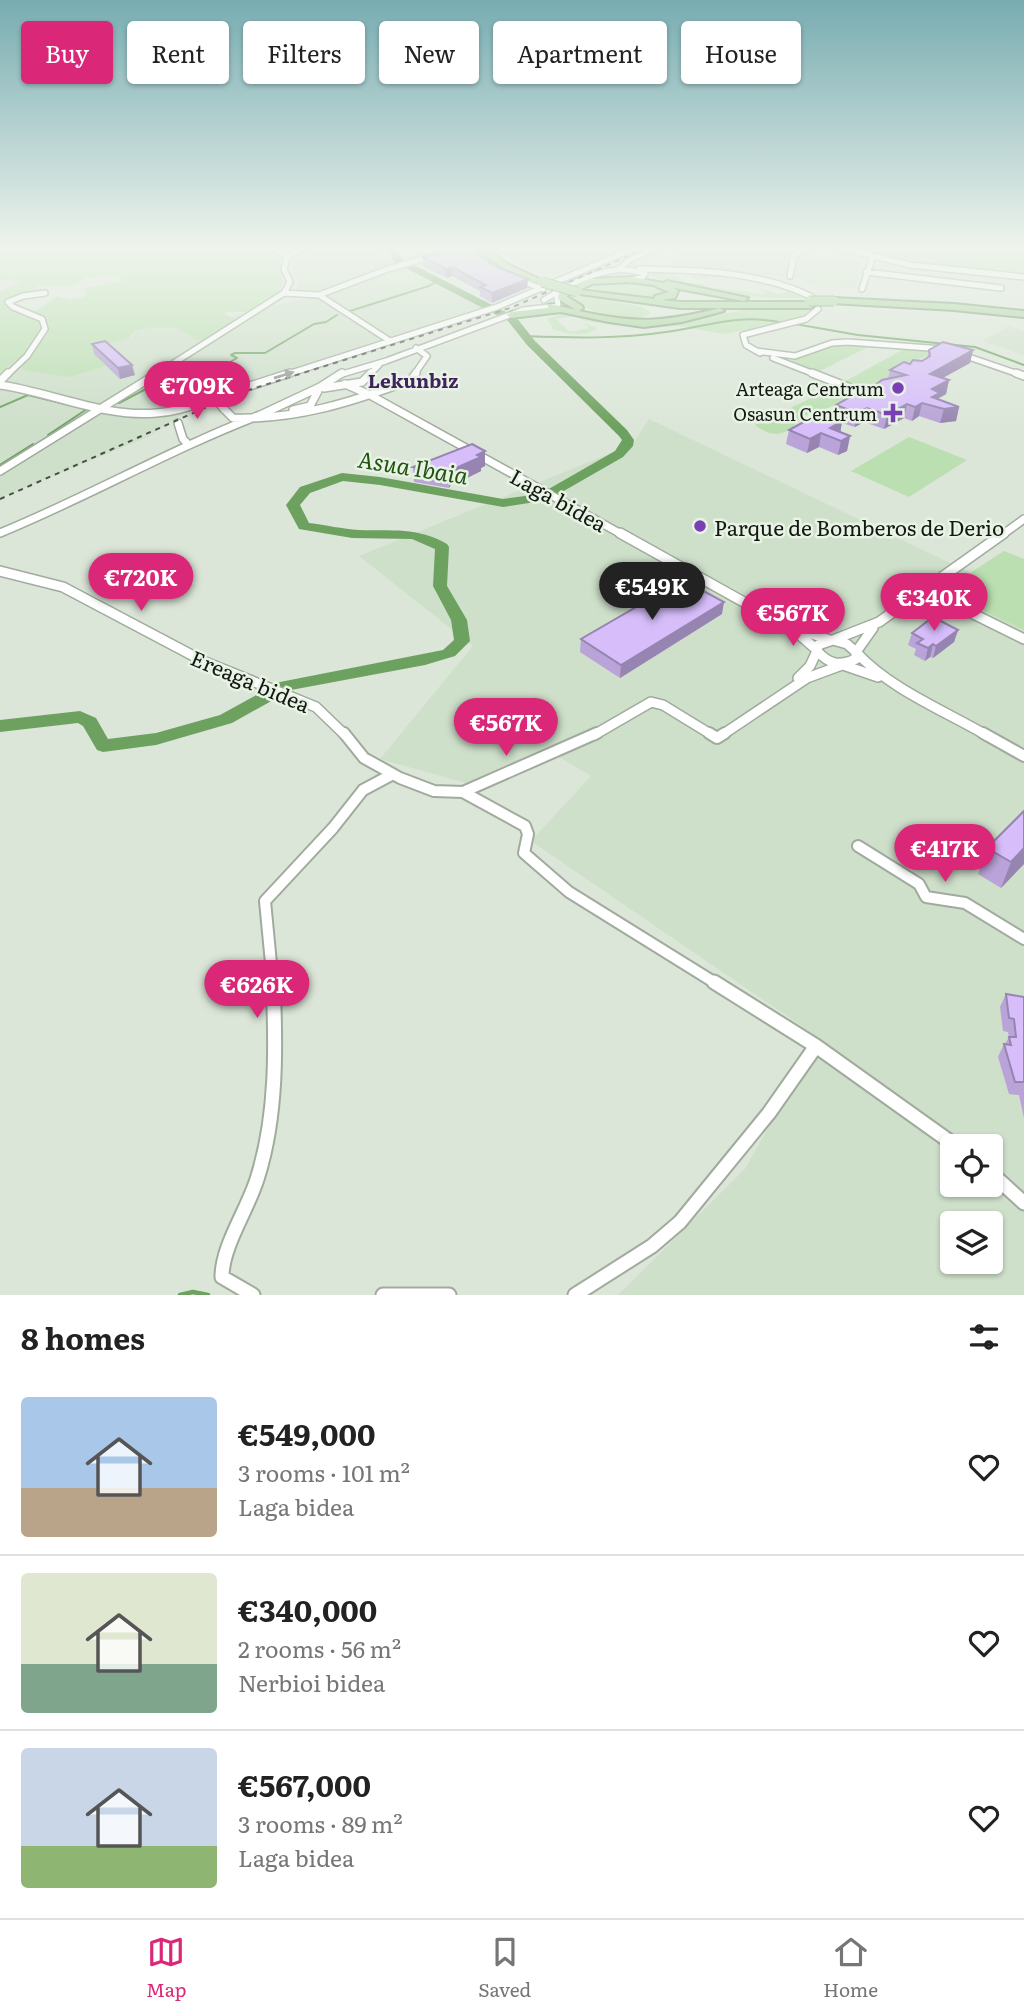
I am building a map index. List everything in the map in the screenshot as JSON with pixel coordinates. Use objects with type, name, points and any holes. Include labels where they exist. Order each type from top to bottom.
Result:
[{"type":"highway","points":[[559,306],[619,322],[651,324],[753,306]]},
{"type":"highway","points":[[564,306],[631,320],[654,315],[654,310],[646,306]]},
{"type":"highway","points":[[575,306],[587,312]]},
{"type":"highway","points":[[872,306],[1024,317]]},
{"type":"highway","points":[[506,316],[542,310],[572,311]]},
{"type":"street","points":[[0,383],[27,356],[45,328],[42,319],[13,306]]},
{"type":"street","points":[[0,471],[266,306]]},
{"type":"street","points":[[337,306],[390,341]]},
{"type":"street","points":[[219,396],[498,306]]},
{"type":"street","points":[[0,533],[53,512],[336,377],[538,306]]},
{"type":"street","points":[[812,306],[808,319],[754,330],[743,335],[742,339],[756,351],[863,393]]},
{"type":"street","points":[[756,351],[785,356],[808,354],[830,344],[843,342],[925,346],[947,350],[1024,376]]},
{"type":"street","points":[[162,371],[187,378],[206,388],[233,418],[312,413],[370,396],[411,380],[427,356],[416,348]]},
{"type":"street","points":[[785,356],[788,362],[798,368]]},
{"type":"street","points":[[370,396],[364,387],[365,380],[386,361]]},
{"type":"street","points":[[349,372],[362,373],[365,380]]},
{"type":"street","points":[[336,377],[336,381],[344,384]]},
{"type":"street","points":[[256,417],[310,406],[318,391],[365,380]]},
{"type":"street","points":[[0,383],[100,408],[142,414],[182,412],[209,400]]},
{"type":"street","name":"Laga bidea","points":[[344,384],[544,490],[785,624],[847,644],[856,652]]},
{"type":"street","points":[[208,437],[226,423],[226,411]]},
{"type":"street","points":[[178,423],[183,439],[189,445]]},
{"type":"street","points":[[842,665],[854,660],[866,635],[879,622],[1024,519]]},
{"type":"street","name":"Ereaga bidea","points":[[0,571],[63,587],[203,661],[290,695],[326,713],[364,758],[393,774],[434,791],[463,792],[594,734],[651,702],[663,705],[717,738],[820,671],[842,665]]},
{"type":"street","points":[[925,590],[1024,639]]},
{"type":"street","name":"Ereaga bidea","points":[[781,694],[804,673],[820,643],[879,622]]},
{"type":"street","name":"Laga bidea","points":[[785,624],[824,660],[842,665]]},
{"type":"street","points":[[856,652],[868,665],[891,681],[1024,756]]},
{"type":"street","points":[[842,665],[891,681]]},
{"type":"street","points":[[253,1295],[222,1277],[220,1266],[242,1218],[261,1164],[270,1120],[275,986],[265,901],[333,828],[363,790],[393,774]]},
{"type":"street","points":[[463,792],[525,826],[528,834],[524,853],[569,892],[816,1046],[940,1135]]},
{"type":"street","points":[[858,846],[919,884],[926,897],[965,904],[1024,939]]},
{"type":"street","points":[[575,1295],[642,1252],[680,1222],[769,1113],[816,1046]]},
{"type":"street","points":[[1003,1184],[1024,1203]]},
{"type":"street","points":[[383,1295],[449,1295]]},
{"type":"shaded area","points":[[271,306],[489,308],[235,388],[200,403],[148,437],[0,498],[0,373],[17,359],[49,360],[134,336],[129,330],[168,321],[181,330]]},
{"type":"shaded area","points":[[1009,326],[1024,331],[1024,355],[982,341]]},
{"type":"shaded area","points":[[649,419],[971,573],[943,591],[1024,630],[1024,1295],[618,1295],[745,1169],[819,1038],[531,841],[591,776],[546,749],[466,783],[380,759],[473,646],[359,556],[633,444]]},
{"type":"green space","points":[[0,306],[11,306],[31,314],[42,306],[261,306],[250,312],[226,312],[224,314],[237,320],[205,340],[196,340],[177,328],[152,327],[134,331],[129,338],[100,346],[107,366],[69,377],[27,371],[21,368],[28,360],[17,359],[0,373]]},
{"type":"green space","points":[[583,306],[640,306],[651,312],[644,317],[621,318]]},
{"type":"green space","points":[[813,308],[809,316],[725,334],[677,326],[653,328],[606,324],[585,321],[575,316],[556,319],[570,332],[589,328],[584,323],[597,328],[588,333],[576,334],[553,329],[547,319],[561,314],[548,309],[598,319],[678,322],[749,309]]},
{"type":"green space","points":[[844,343],[928,348],[936,351],[899,365],[889,377],[866,386],[842,383],[904,349],[872,345],[816,373],[792,361],[795,357]]},
{"type":"green space","points":[[838,385],[850,390],[847,392],[850,397],[822,411],[802,416],[786,431],[769,433],[755,425]]},
{"type":"green space","points":[[909,437],[967,460],[909,497],[851,471]]},
{"type":"green space","points":[[1004,551],[1024,559],[1024,630],[942,591]]},
{"type":"building","points":[[105,341],[132,365],[118,368],[92,344]]},
{"type":"building","points":[[943,342],[973,350],[930,374],[949,380],[932,389],[940,393],[932,397],[959,407],[944,409],[922,403],[915,407],[907,404],[887,415],[867,408],[857,413],[836,405],[859,392],[859,388],[869,390],[882,380],[906,375],[890,370],[904,362],[910,364],[913,360],[922,361],[930,356],[929,350]]},
{"type":"building","points":[[813,412],[842,421],[830,428],[850,436],[841,441],[821,433],[810,439],[789,430],[813,417]]},
{"type":"building","points":[[472,444],[485,451],[477,455],[481,457],[456,468],[452,467],[449,473],[413,467]]},
{"type":"building","points":[[683,580],[724,602],[621,665],[581,639]]},
{"type":"building","points":[[933,617],[958,630],[936,646],[933,644],[928,648],[917,643],[923,639],[912,633]]},
{"type":"building","points":[[1024,811],[1024,848],[1011,862],[987,848]]},
{"type":"building","points":[[1006,994],[1024,997],[1024,1082],[1015,1082],[1004,1044],[1011,1045],[1009,1037],[1016,1037],[1014,1019],[1009,1018]]},
{"type":"waterway","points":[[350,311],[364,306]]},
{"type":"waterway","name":"Asua Ibaia","points":[[0,726],[80,717],[90,722],[103,746],[156,739],[226,719],[286,686],[449,653],[462,641],[459,620],[440,586],[442,547],[412,535],[345,533],[304,526],[293,505],[305,490],[342,477],[380,481],[503,503],[543,497],[619,454],[627,446],[628,440],[623,433],[531,343],[512,319],[488,306]]},
{"type":"waterway","points":[[195,375],[218,369],[237,358],[231,355],[235,353],[265,353],[314,324],[326,322],[337,315]]},
{"type":"waterway","points":[[525,336],[631,336],[752,319],[784,323]]},
{"type":"waterway","points":[[795,324],[858,335],[975,347],[1024,365]]},
{"type":"waterway","points":[[119,403],[146,389],[180,380]]},
{"type":"waterway","points":[[0,407],[28,395],[69,405]]},
{"type":"waterway","points":[[48,435],[87,409]]},
{"type":"waterway","points":[[0,465],[33,444]]},
{"type":"waterway","points":[[180,1295],[193,1292],[208,1295]]},
{"type":"railway","points":[[0,499],[236,394],[514,306]]},
{"type":"place","name":"Arteaga Centrum","points":[[898,388]]},
{"type":"place","name":"Osasun Centrum","points":[[893,413]]},
{"type":"place","name":"Parque de Bomberos de Derio","points":[[700,526]]},
{"type":"district","name":"Lekunbiz","points":[[413,380]]}]
